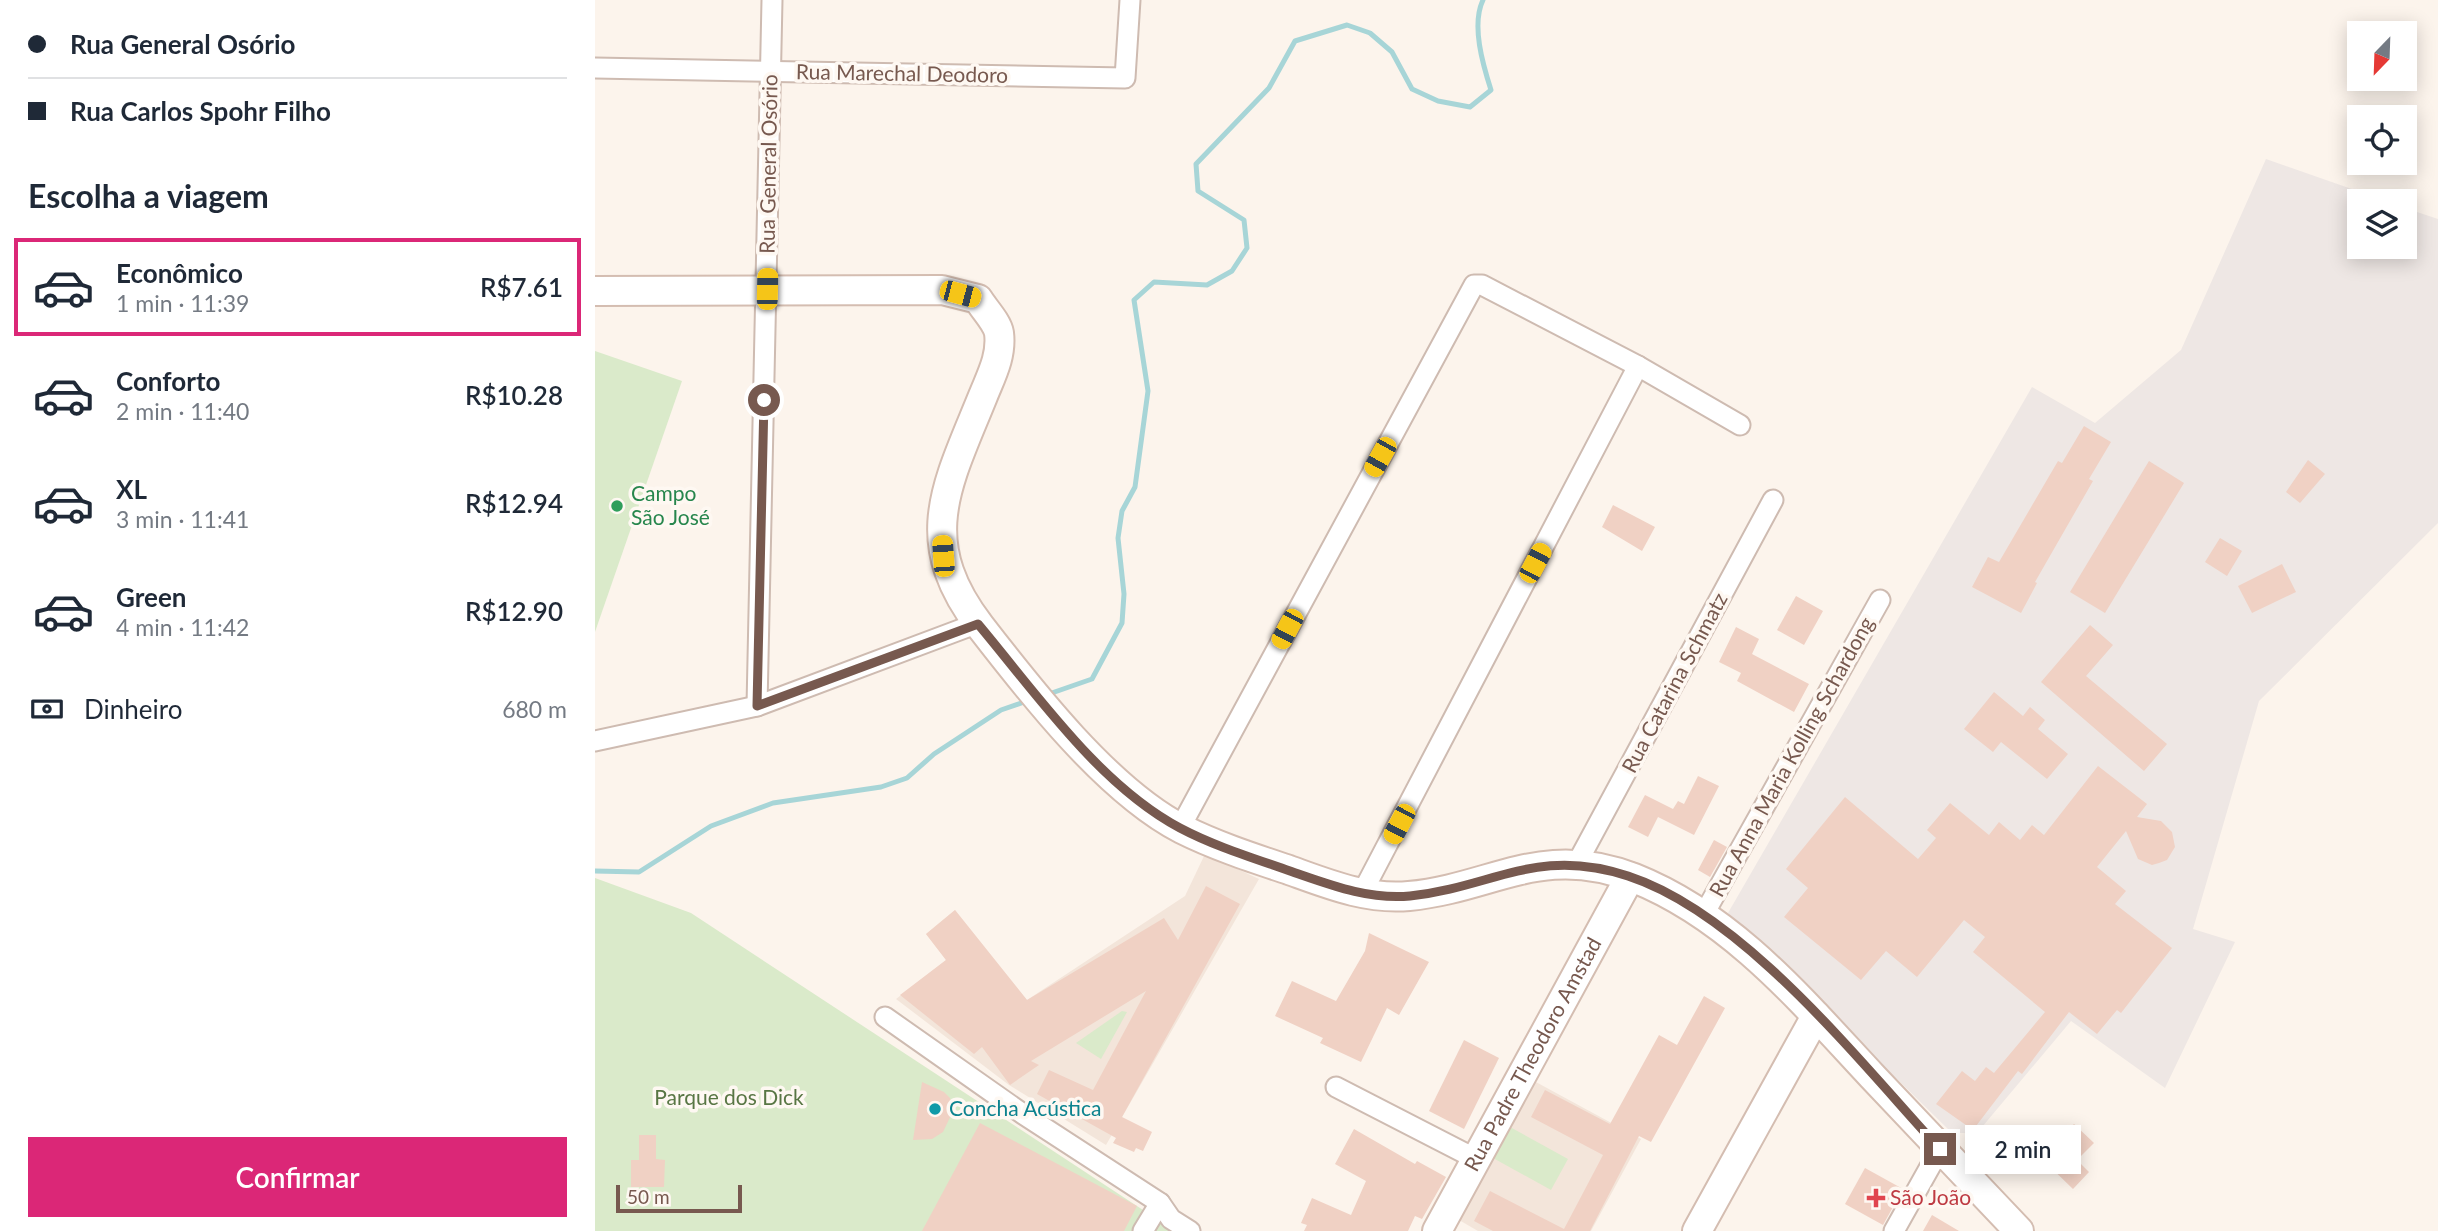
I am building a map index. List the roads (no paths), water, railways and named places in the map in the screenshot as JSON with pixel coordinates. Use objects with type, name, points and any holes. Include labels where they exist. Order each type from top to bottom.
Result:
[{"type":"main road","points":[[595,291],[942,290],[978,299],[999,330],[998,358],[945,497],[940,527],[943,556],[950,576],[978,624],[1096,762],[1154,812],[1180,828],[1279,867],[1362,893],[1408,896],[1521,868],[1576,865],[1630,877],[1704,914],[1739,940],[1816,1016],[2019,1231]]},
{"type":"main road","name":"Rua Padre Theodoro Amstad","points":[[1437,1231],[1630,877]]},
{"type":"main road","points":[[1697,1231],[1816,1016]]},
{"type":"street","name":"Rua General Osório","points":[[757,706],[772,0]]},
{"type":"street","name":"Rua Marechal Deodoro","points":[[595,68],[1125,78],[1130,0]]},
{"type":"street","points":[[1180,828],[1474,285],[1482,285],[1639,366],[1740,425]]},
{"type":"street","points":[[1362,893],[1639,366]]},
{"type":"street","name":"Rua Catarina Schmatz","points":[[1576,865],[1773,500]]},
{"type":"street","name":"Rua Anna Maria Kolling Schardong","points":[[1704,914],[1880,600]]},
{"type":"street","points":[[595,741],[757,706],[978,624]]},
{"type":"street","points":[[885,1017],[1023,1114],[1160,1203],[1171,1219],[1190,1231]]},
{"type":"street","points":[[1336,1087],[1476,1159]]},
{"type":"street","points":[[1894,1231],[1940,1149]]},
{"type":"street","points":[[1143,1231],[1160,1203]]},
{"type":"waterway","points":[[1046,695],[1092,679],[1122,623],[1124,594],[1118,538],[1122,511],[1135,487],[1148,391],[1134,300],[1154,282],[1207,285],[1232,271],[1247,248],[1244,220],[1198,191],[1196,164],[1269,88],[1295,41],[1347,25],[1370,33],[1392,52],[1412,89],[1438,101],[1470,107],[1491,90],[1478,33],[1483,0]]},
{"type":"waterway","points":[[595,871],[639,872],[711,826],[773,803],[881,787],[907,778],[934,754],[1001,710],[1027,701]]},
{"type":"place","name":"Campo São José","points":[[617,506]]},
{"type":"place","name":"Concha Acústica","points":[[935,1109]]},
{"type":"place","name":"São João","points":[[1876,1198]]},
{"type":"park label","name":"Parque dos Dick","points":[[729,1098]]}]
